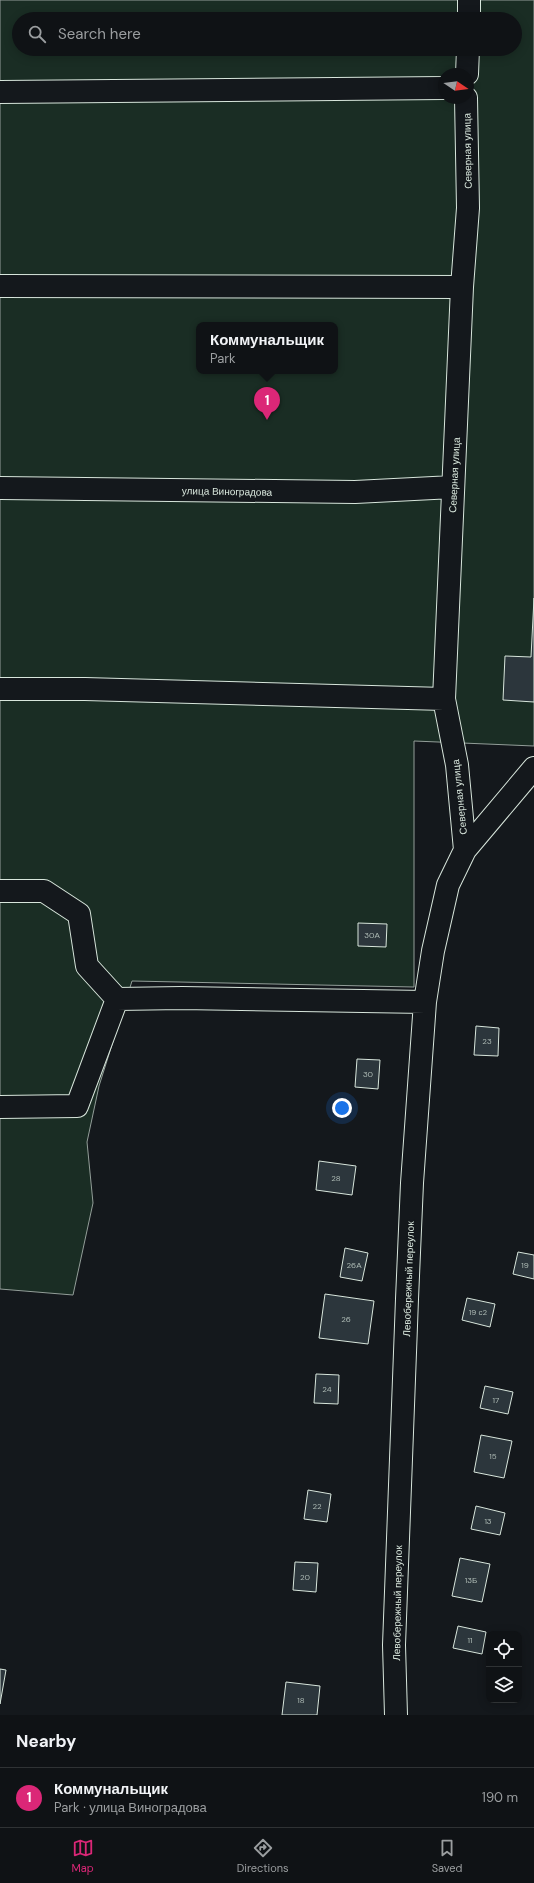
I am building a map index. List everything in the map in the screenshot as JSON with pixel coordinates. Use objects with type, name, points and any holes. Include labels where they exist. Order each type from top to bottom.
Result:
[{"type":"street","points":[[469,0],[469,12]]},
{"type":"street","points":[[467,68],[468,56]]},
{"type":"street","points":[[0,92],[438,88]]},
{"type":"street","name":"Северная улица","points":[[465,850],[457,765],[444,699],[462,287],[468,208],[466,104]]},
{"type":"street","points":[[0,286],[462,287]]},
{"type":"street","name":"улица Виноградова","points":[[0,488],[355,492],[453,487]]},
{"type":"street","points":[[0,689],[85,689],[444,699]]},
{"type":"street","name":"Левобережный переулок","points":[[396,1715],[394,1645],[412,1183],[426,1002],[433,951],[448,885],[465,850],[534,768]]},
{"type":"street","points":[[0,891],[44,891],[79,914],[87,966],[117,998],[426,1002]]},
{"type":"street","points":[[0,1107],[77,1106],[117,998]]},
{"type":"green space","points":[[0,0],[534,0],[534,746],[414,741],[414,987],[132,981],[99,1086],[87,1142],[93,1203],[73,1295],[0,1289]]},
{"type":"building","points":[[534,598],[534,702],[503,700],[505,656],[531,657]]},
{"type":"building","points":[[358,923],[387,924],[386,947],[358,946]]},
{"type":"building","points":[[476,1026],[499,1028],[498,1056],[474,1055]]},
{"type":"building","points":[[357,1059],[380,1060],[378,1089],[355,1087]]},
{"type":"building","points":[[319,1161],[356,1166],[352,1195],[316,1190]]},
{"type":"building","points":[[345,1248],[368,1253],[362,1281],[340,1277]]},
{"type":"building","points":[[518,1252],[534,1255],[534,1279],[513,1274]]},
{"type":"building","points":[[325,1294],[374,1301],[368,1344],[319,1338]]},
{"type":"building","points":[[467,1298],[495,1304],[490,1327],[462,1320]]},
{"type":"building","points":[[316,1374],[339,1375],[338,1404],[314,1403]]},
{"type":"building","points":[[485,1386],[513,1392],[508,1414],[480,1408]]},
{"type":"building","points":[[481,1435],[512,1441],[504,1478],[474,1472]]},
{"type":"building","points":[[308,1490],[331,1494],[327,1522],[304,1519]]},
{"type":"building","points":[[476,1506],[505,1513],[500,1535],[471,1529]]},
{"type":"building","points":[[460,1558],[490,1564],[482,1602],[452,1596]]},
{"type":"building","points":[[295,1562],[318,1563],[316,1592],[293,1590]]},
{"type":"building","points":[[458,1626],[486,1632],[482,1654],[453,1648]]},
{"type":"building","points":[[0,1669],[6,1670],[0,1704]]},
{"type":"building","points":[[286,1682],[320,1686],[317,1715],[282,1715]]},
{"type":"place","name":"Коммунальщик","points":[[267,420]]}]
